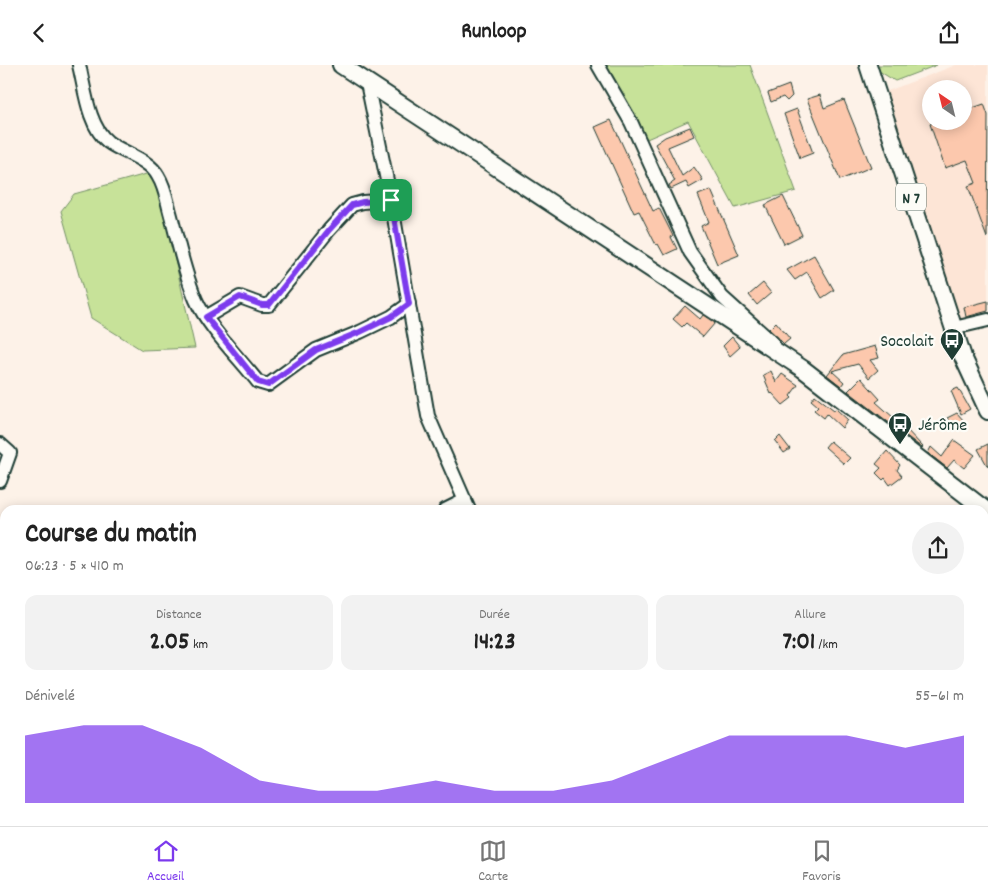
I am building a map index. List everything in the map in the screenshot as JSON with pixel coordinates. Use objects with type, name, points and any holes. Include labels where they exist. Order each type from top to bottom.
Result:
[{"type":"main road","points":[[341,65],[803,369],[979,505]]},
{"type":"main road","name":"N 7","points":[[868,65],[963,357],[988,411]]},
{"type":"street","points":[[79,65],[92,119],[99,132],[108,142],[145,164],[158,175],[166,195],[197,302],[206,317],[258,382],[268,385],[316,350],[391,317],[409,304]]},
{"type":"street","points":[[598,65],[631,123],[690,252],[722,297],[803,369]]},
{"type":"street","points":[[367,83],[391,200],[428,416],[467,505]]},
{"type":"street","points":[[206,317],[240,297],[262,305],[269,305],[329,230],[352,205],[363,202],[391,200]]},
{"type":"street","points":[[954,328],[988,319]]},
{"type":"street","points":[[0,443],[10,453],[0,481]]},
{"type":"shaded area","points":[[956,65],[988,65],[988,312],[957,320],[885,92]]},
{"type":"green space","points":[[598,65],[750,65],[796,191],[735,208],[688,121],[640,142]]},
{"type":"green space","points":[[876,65],[937,65],[895,81],[879,71]]},
{"type":"green space","points":[[150,173],[157,181],[195,348],[142,350],[91,318],[61,211],[74,194]]},
{"type":"building","points":[[789,85],[792,96],[787,101],[783,97],[771,102],[768,93]]},
{"type":"building","points":[[820,95],[824,108],[844,100],[871,167],[840,180],[807,99]]},
{"type":"building","points":[[984,104],[988,115],[987,238],[968,186],[976,183],[967,160],[945,168],[932,130],[972,130],[972,108]]},
{"type":"building","points":[[797,109],[813,153],[800,158],[784,114]]},
{"type":"building","points":[[611,120],[653,211],[659,208],[673,236],[671,237],[677,249],[664,255],[658,244],[656,245],[639,211],[634,213],[595,127]]},
{"type":"building","points":[[690,127],[694,136],[668,147],[682,176],[694,167],[703,180],[689,188],[686,182],[671,189],[669,185],[675,181],[655,144],[665,137]]},
{"type":"building","points":[[711,190],[739,255],[717,264],[701,226],[709,222],[698,195]]},
{"type":"building","points":[[783,196],[802,235],[784,244],[765,205]]},
{"type":"building","points":[[814,255],[834,290],[822,298],[807,272],[795,280],[787,270]]},
{"type":"building","points":[[763,283],[771,293],[757,305],[749,295]]},
{"type":"building","points":[[988,301],[988,311],[966,317],[964,307]]},
{"type":"building","points":[[685,306],[700,319],[703,315],[715,323],[703,337],[686,323],[682,327],[673,319]]},
{"type":"building","points":[[776,322],[790,339],[784,344],[769,329]]},
{"type":"building","points":[[732,337],[740,347],[730,356],[723,346]]},
{"type":"building","points":[[875,346],[879,358],[870,360],[878,370],[869,378],[858,364],[832,371],[844,382],[841,386],[827,375],[843,355]]},
{"type":"building","points":[[771,371],[776,382],[782,374],[798,385],[790,396],[792,398],[783,405],[771,394],[763,375]]},
{"type":"building","points":[[861,378],[880,399],[876,402],[903,426],[922,448],[848,391]]},
{"type":"building","points":[[958,388],[970,409],[961,414],[951,391]]},
{"type":"building","points":[[815,395],[834,410],[836,409],[848,420],[842,428],[827,414],[824,418],[814,410],[818,406],[811,400]]},
{"type":"building","points":[[957,413],[964,421],[954,429],[947,418]]},
{"type":"building","points":[[780,436],[790,449],[784,453],[775,441]]},
{"type":"building","points":[[954,440],[975,455],[964,468],[954,460],[947,468],[928,453],[931,447],[942,457]]},
{"type":"building","points":[[830,441],[850,458],[844,464],[825,447]]},
{"type":"building","points":[[988,444],[988,467],[978,449]]},
{"type":"building","points":[[887,451],[900,465],[897,470],[902,476],[890,485],[885,478],[883,480],[876,473],[881,468],[876,464]]},
{"type":"place","name":"Socolait","points":[[952,361]]},
{"type":"place","name":"Jérôme","points":[[900,445]]},
{"type":"route","points":[[391,200],[409,304],[391,317],[316,350],[268,385],[258,382],[206,317],[240,297],[262,305],[269,305],[279,295],[329,230],[352,205],[363,202],[391,200]]}]
